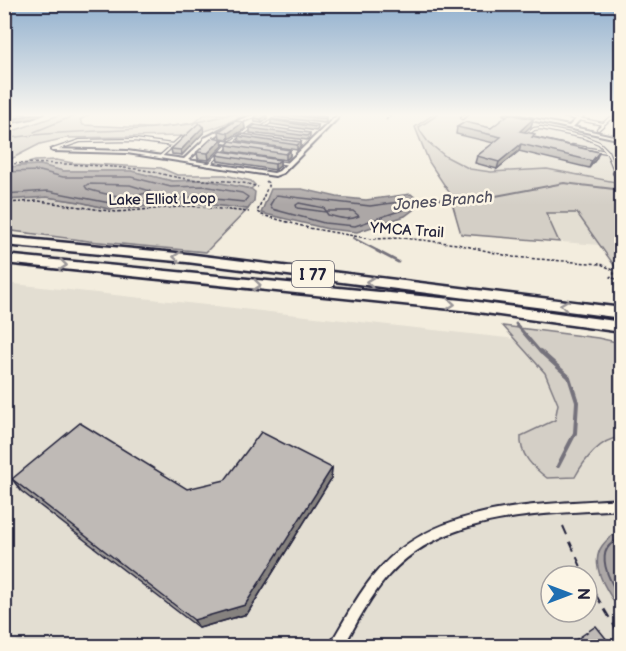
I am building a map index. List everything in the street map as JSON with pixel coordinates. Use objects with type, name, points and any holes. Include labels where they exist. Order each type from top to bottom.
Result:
[{"type":"highway","name":"I 77","points":[[4,240],[187,258],[621,313]]},
{"type":"highway","name":"I 77","points":[[4,259],[471,306],[621,327]]},
{"type":"street","points":[[185,161],[200,144]]},
{"type":"street","points":[[53,150],[127,152],[265,174],[281,172],[310,144]]},
{"type":"street","points":[[289,152],[300,153]]},
{"type":"street","points":[[337,646],[354,615],[386,570],[417,543],[443,529],[484,517],[621,504]]},
{"type":"lane","points":[[53,150],[70,144]]},
{"type":"lane","points":[[162,144],[173,146]]},
{"type":"lane","points":[[209,165],[229,144]]},
{"type":"lane","points":[[599,144],[607,152],[615,175],[621,179]]},
{"type":"lane","points":[[160,157],[173,146]]},
{"type":"lane","points":[[570,146],[607,152]]},
{"type":"lane","points":[[220,153],[232,155]]},
{"type":"lane","points":[[267,160],[290,164]]},
{"type":"path","name":"Lake Elliot Loop","points":[[4,164],[54,162],[70,166],[138,169],[182,178],[245,182],[258,187]]},
{"type":"path","name":"YMCA Trail","points":[[265,174],[269,184],[257,212],[262,215],[309,228],[371,239],[391,237],[418,239],[457,244],[513,257],[601,264],[613,270],[614,274],[610,277],[621,280]]},
{"type":"path","name":"Lake Elliot Loop","points":[[4,203],[39,201],[116,212],[206,206],[249,212]]},
{"type":"path","points":[[563,526],[580,564]]},
{"type":"path","points":[[599,601],[621,639]]},
{"type":"shaded area","points":[[4,144],[39,144],[5,162]]},
{"type":"shaded area","points":[[422,144],[621,144],[621,204],[570,202],[600,245],[461,234],[449,192],[429,162]]},
{"type":"shaded area","points":[[422,144],[431,144],[445,156],[470,169],[491,172],[547,169],[621,183],[621,275],[577,213],[546,213],[559,242],[461,234],[449,192],[429,162]]},
{"type":"shaded area","points":[[56,160],[161,168],[177,175],[225,175],[251,181],[255,185],[251,189],[205,180],[172,181],[131,171],[63,171],[40,165],[18,166],[35,161]]},
{"type":"shaded area","points":[[47,197],[109,209],[196,203],[248,209],[206,252],[5,230],[5,200]]},
{"type":"shaded area","points":[[5,283],[507,338],[621,355],[621,646],[24,646],[5,631]]},
{"type":"shaded area","points":[[503,326],[621,343],[621,438],[607,441],[594,451],[575,477],[547,478],[533,465],[522,449],[521,436],[555,420],[558,404],[545,373]]},
{"type":"water","points":[[40,165],[63,171],[131,171],[172,181],[205,180],[251,189],[255,192],[254,201],[248,209],[196,203],[109,209],[47,197],[5,200],[5,167]]},
{"type":"water","points":[[271,189],[302,189],[337,197],[366,200],[411,194],[418,200],[417,207],[405,216],[357,232],[328,229],[261,213]]},
{"type":"water","points":[[622,533],[621,612],[602,580],[597,562],[602,546],[612,536]]},
{"type":"building","points":[[176,144],[186,144],[181,150],[171,149]]},
{"type":"building","points":[[205,144],[217,144],[208,153],[197,152]]},
{"type":"building","points":[[253,144],[290,150],[286,154],[227,145]]},
{"type":"building","points":[[492,144],[521,144],[499,162],[477,156]]},
{"type":"building","points":[[523,144],[565,144],[599,152],[592,161]]},
{"type":"building","points":[[221,151],[280,160],[275,164],[217,155]]},
{"type":"building","points":[[80,423],[187,489],[225,480],[261,432],[332,468],[245,605],[194,620],[12,479]]},
{"type":"building","points":[[596,626],[612,646],[567,646]]},
{"type":"waterway","name":"Jones Branch","points":[[418,200],[485,198],[564,183],[622,190]]},
{"type":"waterway","points":[[353,238],[380,252]]},
{"type":"waterway","points":[[377,251],[398,262]]},
{"type":"waterway","points":[[516,324],[541,353]]},
{"type":"waterway","points":[[540,351],[569,377],[577,402],[575,433],[558,466]]}]
